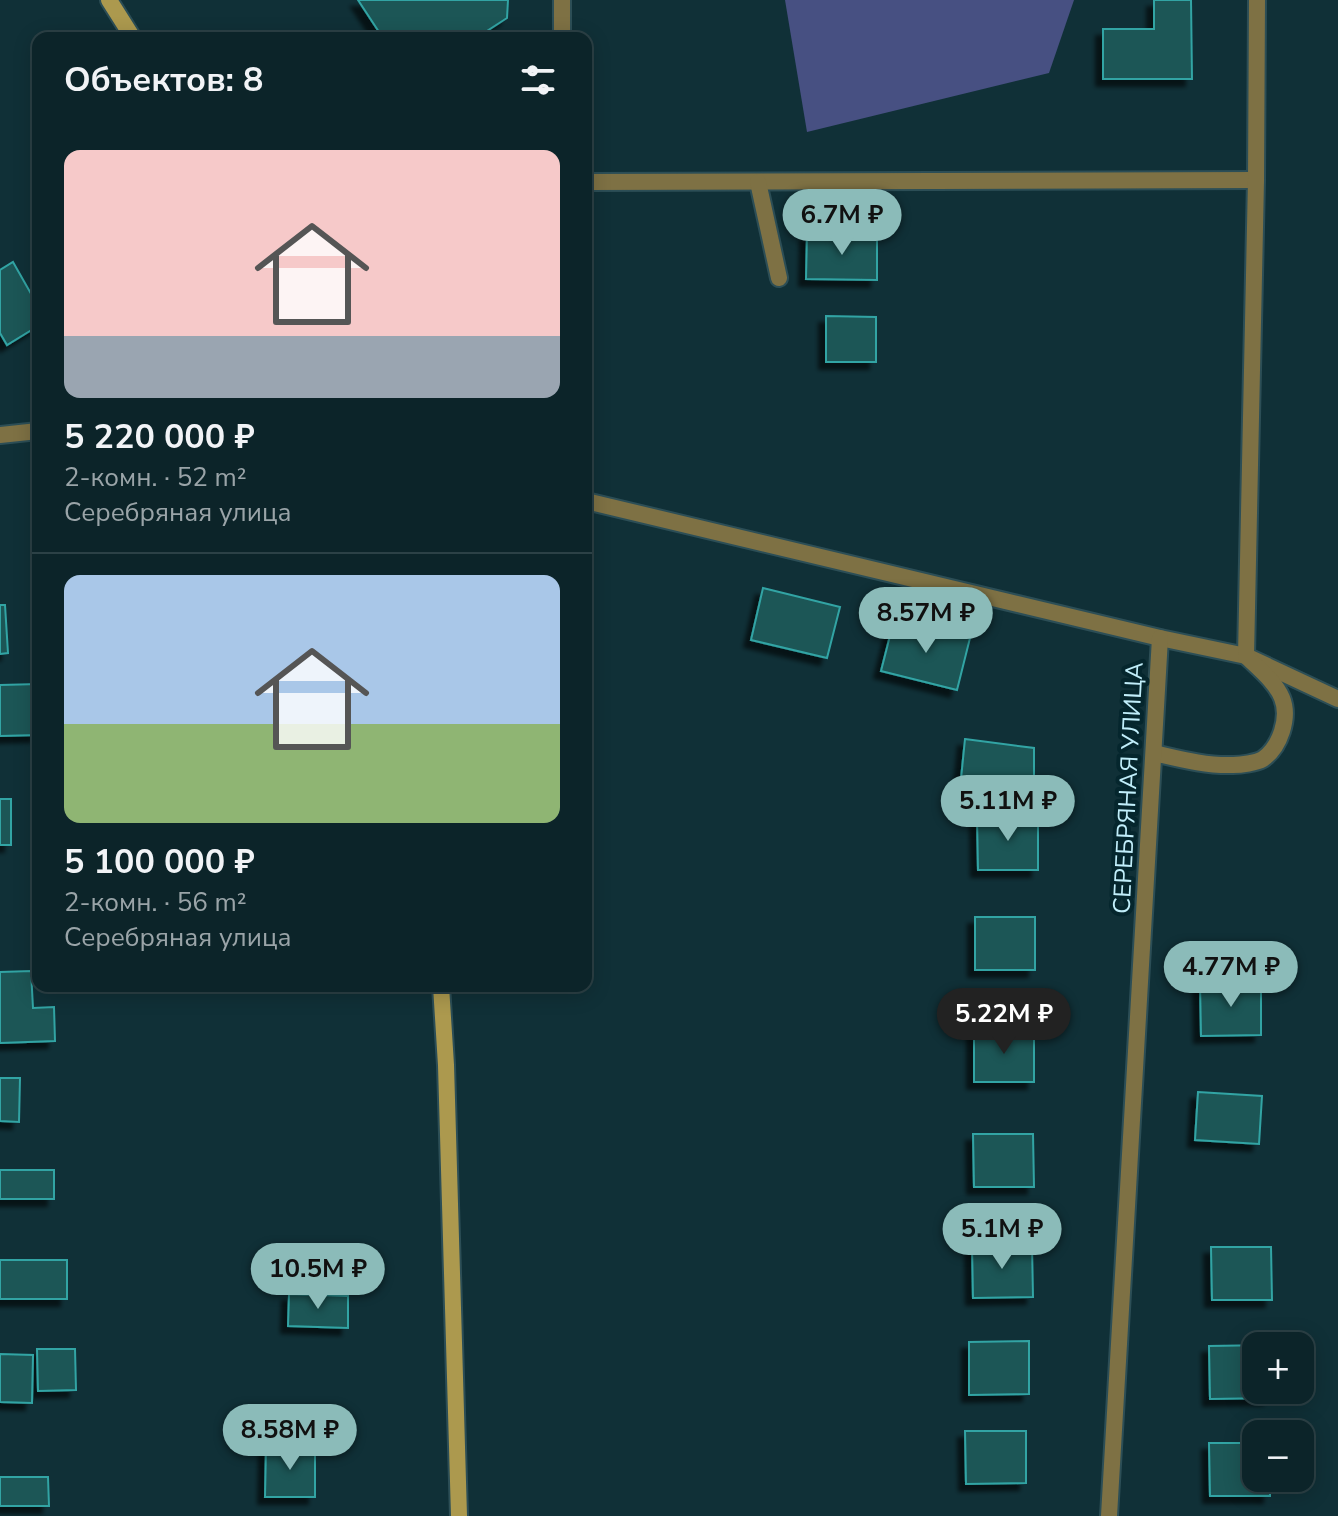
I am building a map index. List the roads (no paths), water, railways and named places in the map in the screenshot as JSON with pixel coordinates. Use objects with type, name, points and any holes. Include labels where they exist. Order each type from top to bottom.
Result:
[{"type":"street","points":[[109,0],[129,32]]},
{"type":"street","points":[[562,0],[562,32]]},
{"type":"street","points":[[1154,753],[1195,763],[1235,766],[1262,760],[1275,746],[1285,716],[1282,698],[1246,656],[1257,0]]},
{"type":"street","points":[[592,182],[1256,180]]},
{"type":"street","points":[[758,182],[779,278]]},
{"type":"street","points":[[0,435],[32,432]]},
{"type":"street","points":[[592,502],[1246,656],[1338,699]]},
{"type":"street","name":"СЕРЕБРЯНАЯ УЛИЦА","points":[[1109,1516],[1160,638]]},
{"type":"street","points":[[441,992],[459,1516]]}]
